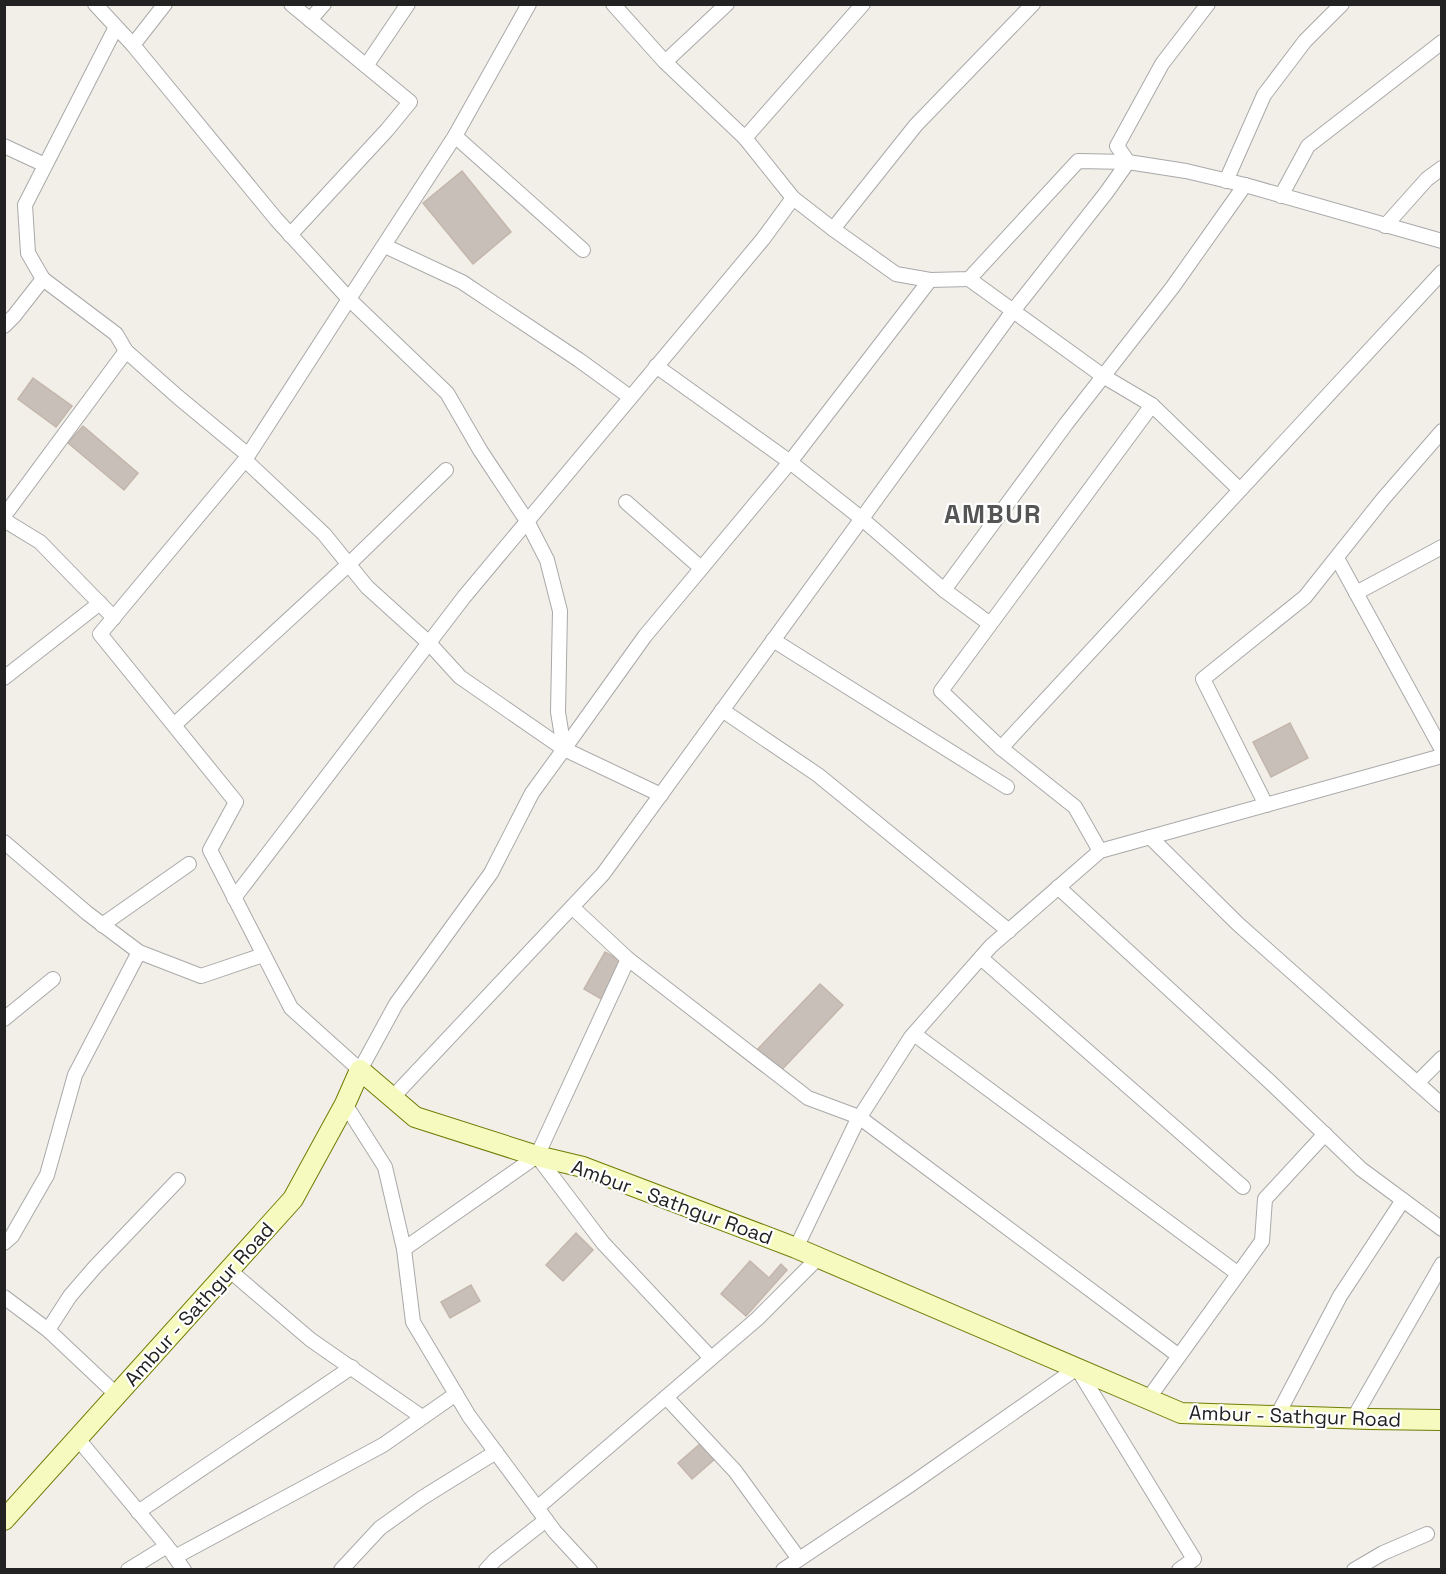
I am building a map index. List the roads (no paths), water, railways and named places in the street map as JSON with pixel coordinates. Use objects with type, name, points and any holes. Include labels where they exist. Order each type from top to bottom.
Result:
[{"type":"main road","name":"Ambur - Sathgur Road","points":[[4,1520],[293,1199],[345,1104],[360,1070],[415,1117],[537,1156],[583,1167],[796,1248],[1181,1413],[1353,1419],[1441,1419]]},
{"type":"street","points":[[95,4],[133,45],[290,235],[349,299],[447,393],[480,450],[527,521],[547,560],[560,611],[558,712],[564,749]]},
{"type":"street","points":[[133,45],[165,4]]},
{"type":"street","points":[[290,235],[410,102],[291,4]]},
{"type":"street","points":[[310,20],[324,4]]},
{"type":"street","points":[[366,66],[408,4]]},
{"type":"street","points":[[529,4],[455,136],[246,458],[100,634],[236,802],[210,850],[291,1008],[360,1070],[396,1004],[491,873],[532,793],[645,636],[790,462],[930,280]]},
{"type":"street","points":[[613,4],[665,62],[746,138],[793,198],[897,274],[930,280],[969,279],[1103,376],[1152,405],[1240,490]]},
{"type":"street","points":[[665,62],[727,4]]},
{"type":"street","points":[[746,138],[863,4]]},
{"type":"street","points":[[833,229],[916,125],[1033,4]]},
{"type":"street","points":[[1128,162],[1117,146],[1162,64],[1208,4]]},
{"type":"street","points":[[1226,181],[1264,95],[1305,41],[1342,4]]},
{"type":"street","points":[[116,27],[25,206],[28,253],[43,279],[116,334],[126,351],[246,458],[324,534],[367,587],[429,643],[459,676],[564,749],[661,795]]},
{"type":"street","points":[[1281,196],[1308,146],[1442,42]]},
{"type":"street","points":[[455,136],[583,250]]},
{"type":"street","points":[[4,146],[45,165]]},
{"type":"street","points":[[969,279],[1078,161],[1128,162],[1186,171],[1245,185],[1442,242]]},
{"type":"street","points":[[393,1098],[603,874],[1013,310],[1106,194],[1128,162]]},
{"type":"street","points":[[1385,226],[1427,179],[1442,168]]},
{"type":"street","points":[[944,590],[1066,424],[1172,288],[1245,185]]},
{"type":"street","points":[[234,898],[464,597],[763,239],[793,198]]},
{"type":"street","points":[[385,246],[462,282],[630,397]]},
{"type":"street","points":[[1001,748],[1442,272]]},
{"type":"street","points":[[4,326],[43,279]]},
{"type":"street","points":[[114,618],[40,542],[4,518],[126,351]]},
{"type":"street","points":[[657,366],[790,462],[944,590],[990,624]]},
{"type":"street","points":[[1100,851],[1075,807],[1001,748],[941,691],[1152,405]]},
{"type":"street","points":[[1266,805],[1203,679],[1305,597],[1442,431]]},
{"type":"street","points":[[174,725],[349,564],[446,470]]},
{"type":"street","points":[[626,502],[701,568]]},
{"type":"street","points":[[1356,593],[1442,548]]},
{"type":"street","points":[[1337,558],[1442,750]]},
{"type":"street","points":[[4,678],[100,603]]},
{"type":"street","points":[[774,639],[1007,787]]},
{"type":"street","points":[[722,710],[818,775],[1009,931]]},
{"type":"street","points":[[796,1248],[859,1117],[914,1034],[991,946],[1100,851],[1442,756]]},
{"type":"street","points":[[1150,837],[1238,924],[1442,1105]]},
{"type":"street","points":[[4,842],[87,913],[139,952],[201,976],[263,955]]},
{"type":"street","points":[[102,925],[189,864]]},
{"type":"street","points":[[1058,888],[1259,1071],[1360,1169],[1442,1229]]},
{"type":"street","points":[[572,907],[628,959],[808,1098],[859,1117],[1179,1356]]},
{"type":"street","points":[[4,1243],[12,1236],[47,1175],[75,1075],[139,952]]},
{"type":"street","points":[[981,958],[1243,1187]]},
{"type":"street","points":[[404,1249],[537,1156],[628,959]]},
{"type":"street","points":[[4,1019],[53,980]]},
{"type":"street","points":[[914,1034],[1237,1273]]},
{"type":"street","points":[[1417,1083],[1442,1058]]},
{"type":"street","points":[[345,1104],[386,1167],[404,1249],[413,1322],[469,1416],[546,1520],[590,1569]]},
{"type":"street","points":[[1148,1399],[1262,1240],[1265,1199],[1325,1134]]},
{"type":"street","points":[[537,1156],[603,1243],[711,1359]]},
{"type":"street","points":[[48,1330],[70,1296],[178,1180]]},
{"type":"street","points":[[1277,1416],[1340,1296],[1402,1200]]},
{"type":"street","points":[[537,1508],[757,1319],[818,1258]]},
{"type":"street","points":[[1353,1419],[1442,1264]]},
{"type":"street","points":[[229,1270],[311,1340],[422,1418]]},
{"type":"street","points":[[4,1297],[48,1330],[117,1395]]},
{"type":"street","points":[[138,1512],[352,1367]]},
{"type":"street","points":[[783,1569],[910,1485],[1077,1368],[1197,1564],[1179,1569]]},
{"type":"street","points":[[128,1569],[171,1552],[383,1445],[456,1394]]},
{"type":"street","points":[[666,1397],[735,1471],[799,1559]]},
{"type":"street","points":[[78,1439],[184,1569]]},
{"type":"street","points":[[341,1569],[380,1528],[422,1498],[496,1452]]},
{"type":"street","points":[[486,1569],[546,1520]]},
{"type":"street","points":[[1354,1569],[1383,1553],[1427,1534]]},
{"type":"district","name":"AMBUR","points":[[993,514]]}]
